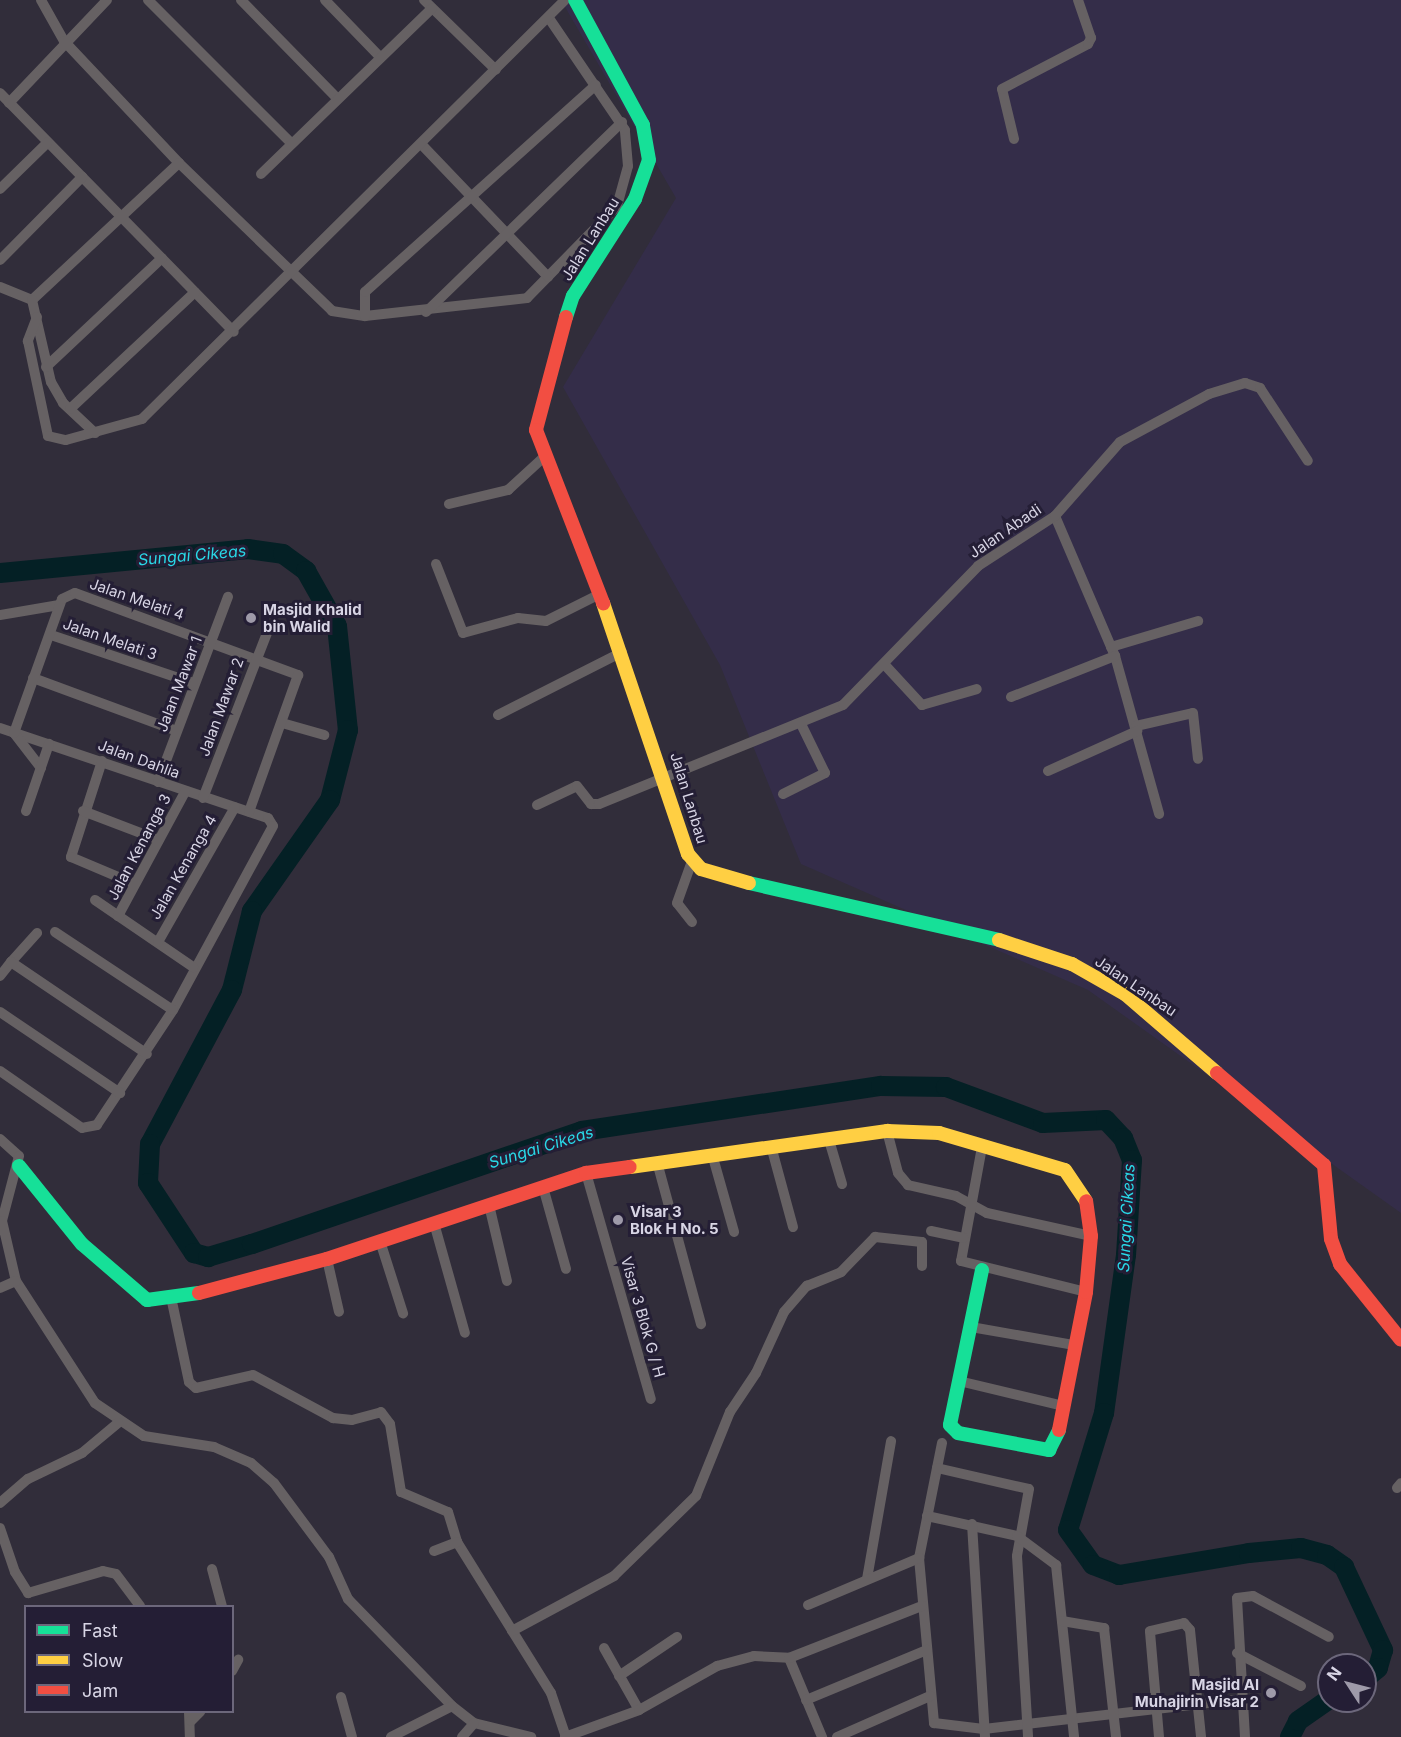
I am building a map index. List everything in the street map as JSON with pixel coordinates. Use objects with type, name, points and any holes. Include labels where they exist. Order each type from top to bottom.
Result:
[{"type":"street","points":[[41,0],[64,41],[179,163],[332,311],[364,316],[516,303],[548,277],[608,218],[622,195],[628,166],[622,122],[549,18]]},
{"type":"street","points":[[107,0],[4,99],[234,332]]},
{"type":"street","points":[[148,0],[291,143]]},
{"type":"street","points":[[241,0],[337,98]]},
{"type":"street","points":[[325,0],[379,57]]},
{"type":"street","points":[[37,317],[28,341],[43,431],[66,440],[142,419],[234,332],[291,271],[423,146],[565,0]]},
{"type":"street","name":"Jalan Lanbau","points":[[575,0],[643,125],[649,160],[635,199],[573,296],[539,405],[536,430],[544,457],[622,652],[666,777],[692,861],[721,877],[1019,945],[1072,964],[1125,994],[1323,1165],[1330,1190],[1331,1239],[1340,1264],[1401,1340]]},
{"type":"street","points":[[1014,139],[1002,89],[1088,44],[1092,38],[1078,0]]},
{"type":"street","points":[[261,174],[379,57],[428,4],[496,70]]},
{"type":"street","points":[[364,316],[365,292],[469,194],[596,84]]},
{"type":"street","points":[[426,312],[622,122]]},
{"type":"street","points":[[0,189],[47,143]]},
{"type":"street","points":[[423,146],[548,277]]},
{"type":"street","points":[[32,300],[179,163]]},
{"type":"street","points":[[0,260],[82,177]]},
{"type":"street","points":[[46,367],[162,258]]},
{"type":"street","points":[[0,287],[32,300]]},
{"type":"street","points":[[70,409],[195,292]]},
{"type":"street","points":[[32,300],[46,367],[70,409],[95,433]]},
{"type":"street","name":"Jalan Abadi","points":[[537,805],[577,786],[591,804],[599,804],[802,726],[843,705],[978,566],[1055,516],[1120,442],[1236,384],[1252,385],[1269,396],[1308,461]]},
{"type":"street","points":[[449,504],[508,490],[544,457]]},
{"type":"street","points":[[1055,516],[1113,651],[1137,729],[1159,814]]},
{"type":"street","points":[[436,564],[463,633],[518,618],[546,621],[600,594]]},
{"type":"street","name":"Jalan Melati 4","points":[[59,605],[65,594],[75,593],[210,641]]},
{"type":"street","name":"Jalan Mawar 1","points":[[158,782],[228,597]]},
{"type":"street","points":[[0,627],[2,615],[59,605],[51,634],[14,733],[40,768]]},
{"type":"street","points":[[1011,697],[1113,651],[1198,621]]},
{"type":"street","name":"Jalan Mawar 2","points":[[203,798],[256,656],[269,628]]},
{"type":"street","name":"Jalan Melati 3","points":[[51,634],[194,683]]},
{"type":"street","points":[[210,641],[256,656],[298,675],[249,812]]},
{"type":"street","points":[[498,715],[622,652]]},
{"type":"street","points":[[884,664],[922,705],[977,689]]},
{"type":"street","points":[[33,678],[177,731]]},
{"type":"street","points":[[1048,771],[1137,729],[1193,713],[1198,759]]},
{"type":"street","points":[[282,723],[324,735]]},
{"type":"street","points":[[783,794],[825,773],[802,726]]},
{"type":"street","name":"Jalan Dahlia","points":[[0,728],[268,818],[272,830],[193,967]]},
{"type":"street","points":[[26,810],[49,744]]},
{"type":"street","points":[[102,761],[83,812],[70,857],[135,884]]},
{"type":"street","name":"Jalan Kenanga 3","points":[[118,916],[185,792]]},
{"type":"street","name":"Jalan Kenanga 4","points":[[158,942],[235,807]]},
{"type":"street","points":[[83,812],[159,840]]},
{"type":"street","points":[[692,861],[677,903],[692,922]]},
{"type":"street","points":[[0,1071],[75,1122],[92,1130],[147,1054],[173,1010],[193,967],[95,900]]},
{"type":"street","points":[[55,932],[173,1010]]},
{"type":"street","points":[[0,976],[37,933]]},
{"type":"street","points":[[11,962],[147,1054]]},
{"type":"street","points":[[0,1012],[120,1093]]},
{"type":"street","points":[[887,1131],[898,1173],[908,1185],[1091,1236]]},
{"type":"street","points":[[19,1167],[82,1244],[137,1295],[147,1300],[171,1297],[327,1259],[586,1173],[887,1131],[939,1133],[1075,1176],[1085,1196],[1091,1236],[1086,1293],[1074,1345],[1058,1437],[1048,1450],[958,1433],[950,1419],[982,1270]]},
{"type":"street","points":[[0,1139],[17,1152],[19,1167],[2,1221],[6,1283],[56,1342],[95,1403],[118,1423],[144,1436],[226,1450],[264,1473],[329,1557],[348,1599],[452,1706],[474,1723],[531,1737]]},
{"type":"street","points":[[829,1140],[842,1184]]},
{"type":"street","points":[[771,1146],[793,1227]]},
{"type":"street","points":[[982,1147],[963,1238],[961,1261],[982,1270],[1086,1293]]},
{"type":"street","points":[[712,1154],[734,1232]]},
{"type":"street","points":[[657,1162],[701,1324]]},
{"type":"street","name":"Visar 3 Blok G / H","points":[[586,1173],[651,1399]]},
{"type":"street","points":[[543,1187],[567,1269]]},
{"type":"street","points":[[489,1205],[507,1281]]},
{"type":"street","points":[[434,1222],[465,1333]]},
{"type":"street","points":[[932,1231],[963,1238]]},
{"type":"street","points":[[512,1631],[614,1576],[696,1496],[730,1412],[756,1373],[779,1321],[807,1286],[841,1272],[875,1237],[922,1242],[922,1266]]},
{"type":"street","points":[[380,1241],[403,1313]]},
{"type":"street","points":[[327,1259],[339,1312]]},
{"type":"street","points":[[171,1297],[189,1382],[203,1388],[254,1375],[333,1418],[352,1420],[381,1412],[390,1424],[401,1492],[410,1500],[444,1507],[457,1542],[559,1709],[566,1737],[639,1710],[717,1666],[754,1656],[789,1658],[922,1606]]},
{"type":"street","points":[[971,1327],[1074,1345]]},
{"type":"street","points":[[959,1381],[1063,1406]]},
{"type":"street","points":[[0,1503],[28,1479],[82,1453],[118,1423]]},
{"type":"street","points":[[867,1579],[891,1441]]},
{"type":"street","points":[[942,1443],[919,1558],[932,1718],[940,1726],[985,1733],[1027,1724],[1242,1699]]},
{"type":"street","points":[[937,1468],[1028,1487],[1017,1536],[1028,1737]]},
{"type":"street","points":[[927,1516],[972,1524],[1017,1536],[1056,1565],[1074,1737]]},
{"type":"street","points":[[972,1524],[985,1733]]},
{"type":"street","points":[[0,1528],[15,1572],[26,1591],[34,1593],[103,1571],[116,1574],[139,1605]]},
{"type":"street","points":[[434,1551],[457,1542]]},
{"type":"street","points":[[808,1605],[919,1558]]},
{"type":"street","points":[[212,1569],[222,1605]]},
{"type":"street","points":[[1245,1737],[1234,1606],[1243,1594],[1329,1637]]},
{"type":"street","points":[[1062,1621],[1104,1628],[1116,1737]]},
{"type":"street","points":[[1159,1737],[1150,1631],[1185,1623],[1191,1630],[1201,1737]]},
{"type":"street","points":[[619,1676],[676,1637]]},
{"type":"street","points":[[604,1648],[639,1710]]},
{"type":"street","points":[[806,1700],[927,1650]]},
{"type":"street","points":[[1237,1653],[1301,1686]]},
{"type":"street","points":[[789,1658],[822,1737]]},
{"type":"street","points":[[234,1667],[238,1660]]},
{"type":"street","points":[[837,1737],[930,1696]]},
{"type":"street","points":[[341,1697],[352,1737]]},
{"type":"street","points":[[391,1737],[452,1706]]},
{"type":"street","points":[[190,1716],[190,1737]]},
{"type":"street","points":[[462,1737],[474,1723]]},
{"type":"shaded area","points":[[561,0],[1401,0],[1401,1213],[1088,990],[801,864],[720,665],[563,387],[676,198]]},
{"type":"waterway","name":"Sungai Cikeas","points":[[0,573],[248,549],[283,554],[306,571],[337,626],[348,730],[330,800],[252,911],[232,990],[150,1144],[148,1183],[194,1253],[208,1257],[252,1244],[582,1131],[881,1086],[946,1087],[1043,1123],[1106,1120],[1123,1138],[1132,1160],[1126,1255],[1104,1413],[1068,1530],[1093,1565],[1119,1575],[1249,1553],[1301,1548],[1327,1555],[1344,1567],[1383,1650],[1377,1669]]},
{"type":"waterway","name":"Sungai Cikeas","points":[[1290,1737],[1298,1721],[1317,1708]]},
{"type":"traffic: fast","points":[[566,317],[573,296],[635,199],[649,160],[643,125],[575,0]]},
{"type":"traffic: fast","points":[[749,883],[999,940]]},
{"type":"traffic: fast","points":[[19,1166],[82,1244],[147,1300],[199,1293]]},
{"type":"traffic: fast","points":[[982,1270],[950,1425],[958,1433],[1049,1450],[1059,1430]]},
{"type":"traffic: slow","points":[[603,603],[688,854],[701,869],[749,883]]},
{"type":"traffic: slow","points":[[999,940],[1072,964],[1125,994],[1217,1073]]},
{"type":"traffic: slow","points":[[630,1167],[887,1131],[939,1133],[1065,1170],[1086,1201]]},
{"type":"traffic: jam","points":[[566,317],[536,430],[603,603]]},
{"type":"traffic: jam","points":[[1217,1073],[1324,1165],[1331,1239],[1340,1264],[1401,1340]]},
{"type":"traffic: jam","points":[[199,1293],[327,1259],[586,1173],[630,1167]]},
{"type":"traffic: jam","points":[[1059,1430],[1086,1292],[1091,1236],[1086,1201]]},
{"type":"place","name":"Masjid Khalid bin Walid","points":[[251,618]]},
{"type":"place","name":"Visar 3 Blok H No. 5","points":[[618,1220]]},
{"type":"place","name":"Masjid Al Muhajirin Visar 2","points":[[1271,1693]]}]
